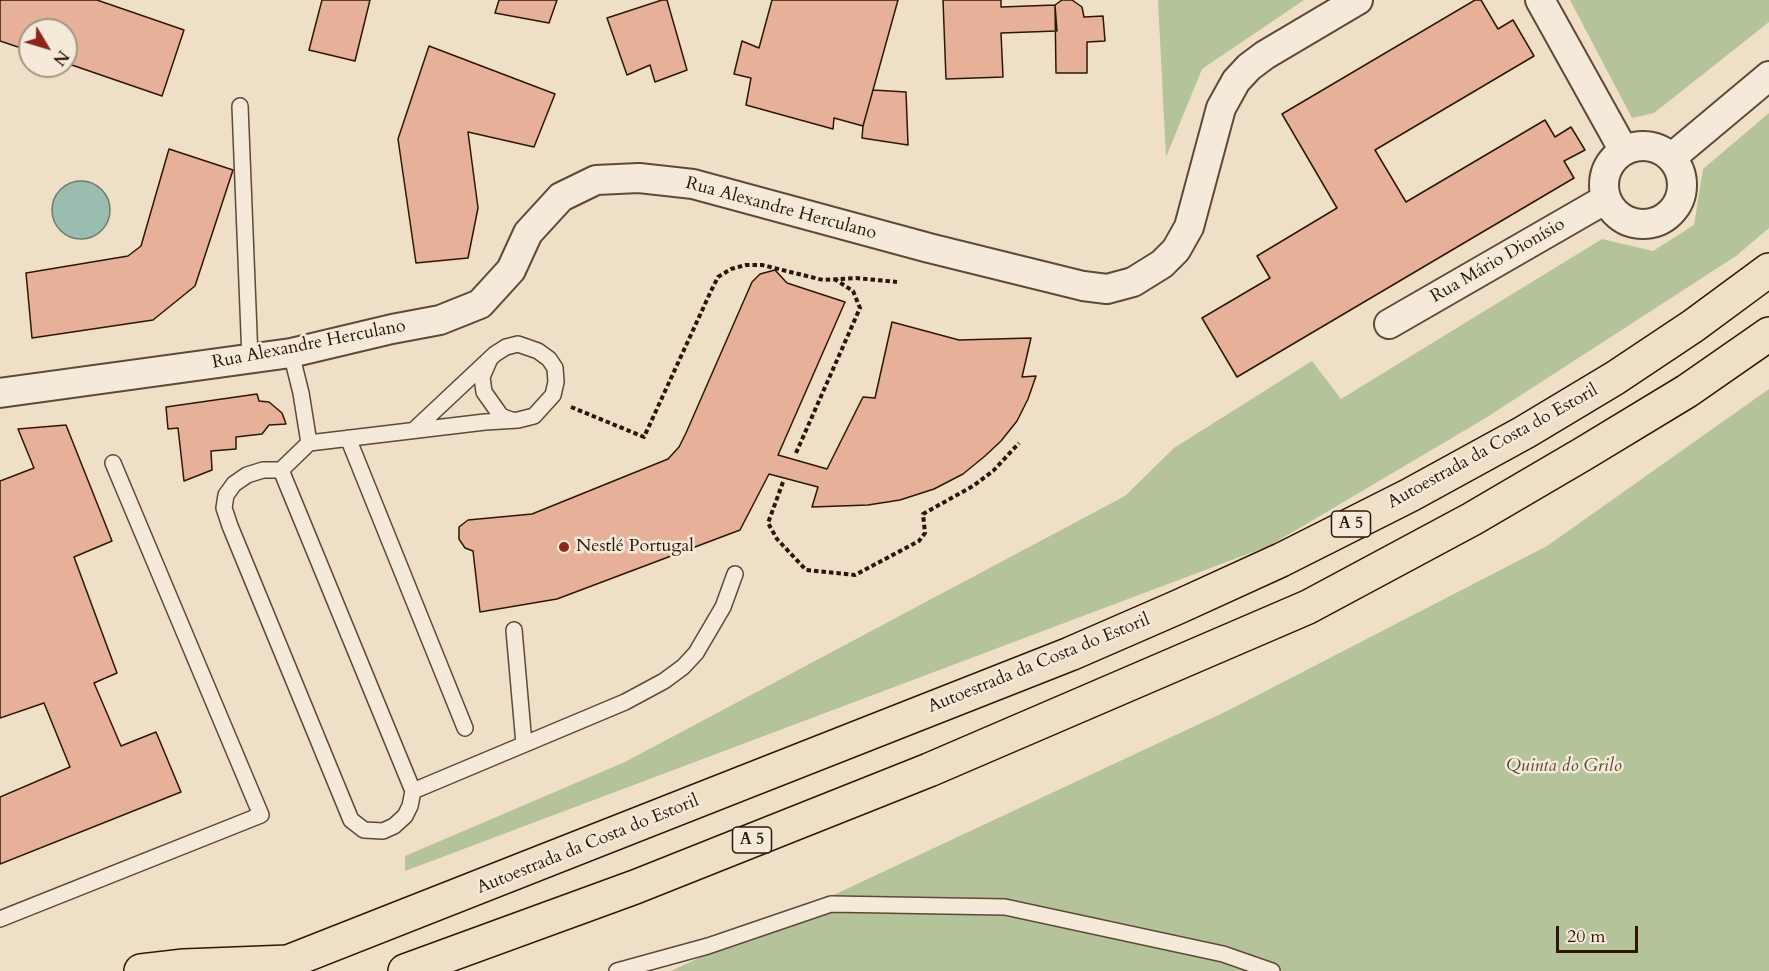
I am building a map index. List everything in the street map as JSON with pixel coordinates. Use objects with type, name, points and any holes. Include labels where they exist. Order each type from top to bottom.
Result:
[{"type":"highway","name":"Autoestrada da Costa do Estoril","points":[[141,971],[184,966],[277,966],[450,900],[1070,654],[1281,560],[1410,495],[1525,432],[1693,326],[1769,270]]},
{"type":"highway","name":"A 5","points":[[412,969],[635,887],[929,770],[1308,607],[1472,519],[1583,454],[1687,391],[1769,334]]},
{"type":"street","name":"Rua Alexandre Herculano","points":[[0,393],[250,359],[440,320],[480,304],[511,270],[528,233],[561,197],[596,180],[639,178],[693,184],[929,248],[1083,286],[1107,289],[1133,282],[1162,264],[1176,250],[1189,227],[1221,108],[1236,81],[1265,55],[1358,0]]},
{"type":"street","points":[[1540,0],[1624,151]]},
{"type":"street","points":[[1671,158],[1769,76]]},
{"type":"street","points":[[1643,146],[1663,152],[1671,158],[1682,179],[1682,190],[1679,202],[1663,219],[1653,224],[1630,223],[1611,209],[1603,188],[1608,167],[1624,151],[1643,146]]},
{"type":"street","name":"Rua Mário Dionísio","points":[[1389,324],[1606,199]]},
{"type":"street","points":[[0,377],[61,383]]},
{"type":"lane","points":[[240,106],[250,359]]},
{"type":"lane","points":[[281,470],[413,790],[410,806],[405,816],[394,826],[383,831],[364,830],[351,820],[224,508],[226,495],[234,484],[247,475],[263,470],[281,470],[309,443],[534,416],[554,395],[555,368],[549,359],[538,351],[518,344],[506,347],[490,358],[414,430]]},
{"type":"lane","points":[[291,352],[301,393],[309,443]]},
{"type":"lane","points":[[490,358],[482,377],[484,392],[501,416],[511,420]]},
{"type":"lane","points":[[348,438],[465,728]]},
{"type":"lane","points":[[0,919],[261,815],[113,463]]},
{"type":"lane","points":[[413,790],[644,693],[683,667],[696,653],[710,631],[723,607],[735,574]]},
{"type":"lane","points":[[514,630],[524,744]]},
{"type":"lane","points":[[617,971],[708,946],[831,904],[1005,907],[1223,954],[1272,971]]},
{"type":"path","points":[[571,406],[644,438],[718,277],[738,267],[762,265],[823,280],[856,278],[897,282]]},
{"type":"path","points":[[796,453],[860,308],[853,291],[836,280]]},
{"type":"path","points":[[783,482],[768,523],[777,539],[806,570],[855,575],[919,541],[925,533],[923,514],[973,486],[993,471],[1019,443]]},
{"type":"green space","points":[[1158,0],[1304,0],[1202,69],[1166,157]]},
{"type":"green space","points":[[1570,0],[1769,0],[1769,22],[1654,113],[1632,118]]},
{"type":"green space","points":[[1769,113],[1769,228],[1736,256],[1484,419],[1269,546],[405,871],[405,856],[625,762],[1125,496],[1174,448],[1312,361],[1341,399],[1602,239],[1653,251],[1694,225],[1703,169]]},
{"type":"green space","name":"Quinta do Grilo","points":[[1769,389],[1769,971],[671,971],[1227,711],[1547,546]]},
{"type":"shaded area","points":[[81,181],[97,186],[105,194],[110,210],[105,226],[97,234],[81,239],[65,234],[57,226],[52,210],[57,194],[65,186]]},
{"type":"building","points":[[0,0],[97,0],[184,30],[162,96],[78,67],[78,18],[18,18],[18,47],[0,41]]},
{"type":"building","points":[[322,0],[370,0],[355,61],[309,50]]},
{"type":"building","points":[[499,0],[557,0],[549,23],[495,13]]},
{"type":"building","points":[[667,0],[687,70],[655,82],[650,65],[627,75],[607,18]]},
{"type":"building","points":[[772,0],[898,0],[863,126],[834,118],[833,129],[746,105],[751,78],[734,74],[742,41],[759,48]]},
{"type":"building","points":[[943,0],[1001,0],[1001,7],[1055,5],[1057,31],[1001,33],[1003,77],[946,79]]},
{"type":"building","points":[[1062,0],[1072,0],[1082,7],[1084,17],[1103,16],[1105,41],[1087,42],[1087,73],[1056,73],[1055,5]]},
{"type":"building","points":[[1475,0],[1481,0],[1498,29],[1513,20],[1534,56],[1375,150],[1406,202],[1545,120],[1555,137],[1571,127],[1585,150],[1564,161],[1574,178],[1237,377],[1202,318],[1270,278],[1257,256],[1337,208],[1282,114]]},
{"type":"building","points":[[429,46],[555,94],[534,147],[468,132],[478,208],[468,258],[416,263],[398,139]]},
{"type":"building","points":[[873,90],[906,92],[908,145],[862,138]]},
{"type":"building","points":[[169,149],[233,170],[195,286],[153,320],[32,338],[26,273],[128,256],[141,246]]},
{"type":"building","points":[[775,270],[787,283],[845,302],[778,455],[827,469],[863,397],[875,398],[892,322],[959,340],[1031,338],[1022,377],[1036,376],[1017,421],[985,456],[963,474],[934,489],[900,500],[868,505],[812,507],[818,487],[769,474],[740,530],[557,599],[480,612],[473,551],[465,548],[459,539],[459,527],[468,520],[532,514],[668,459],[679,447],[686,433],[752,282],[760,274]]},
{"type":"building","points":[[257,394],[259,401],[269,402],[282,413],[286,424],[269,425],[262,434],[236,437],[236,449],[211,451],[212,470],[184,481],[178,428],[168,429],[166,407]]},
{"type":"building","points":[[66,425],[112,541],[74,557],[117,673],[94,683],[121,746],[156,732],[181,792],[0,864],[0,797],[70,767],[44,703],[0,718],[0,481],[34,468],[18,429]]},
{"type":"place","name":"Nestlé Portugal","points":[[564,547]]}]
